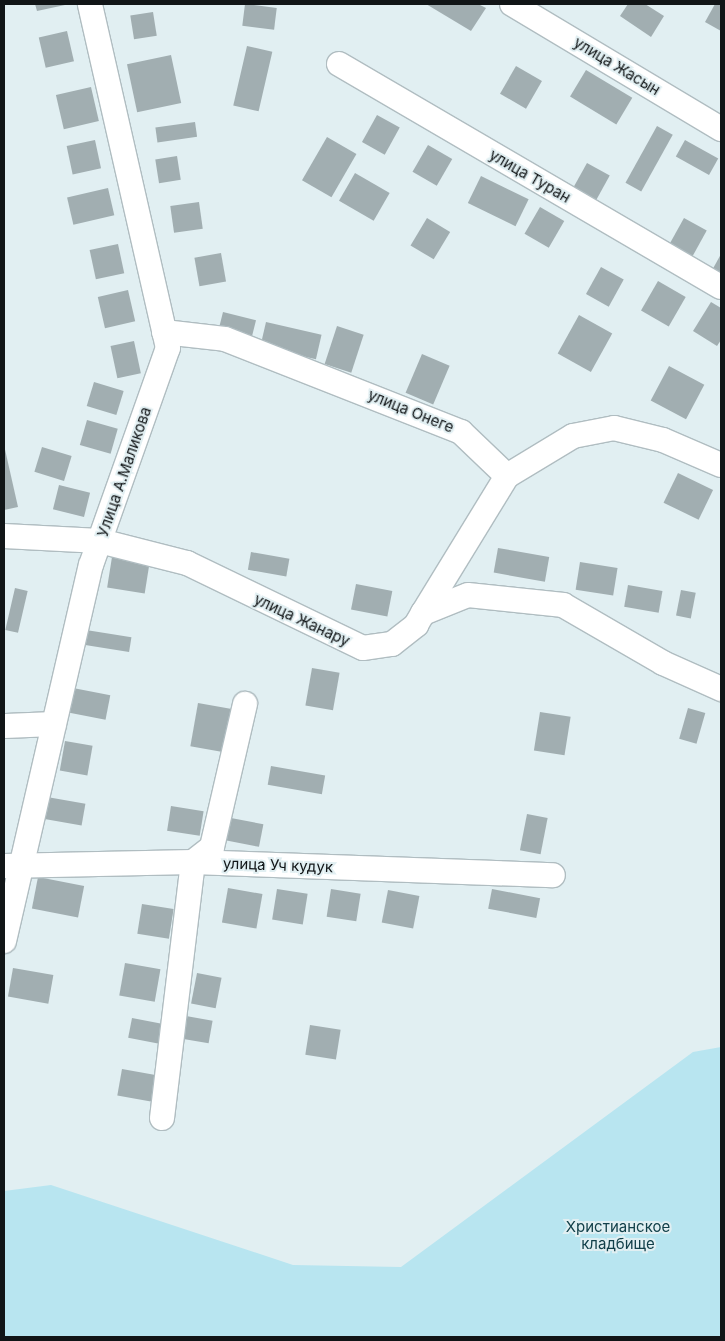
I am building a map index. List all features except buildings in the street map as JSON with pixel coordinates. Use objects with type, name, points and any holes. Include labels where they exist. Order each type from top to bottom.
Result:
[{"type":"street","name":"Улица А.Маликова","points":[[4,941],[12,866],[54,724],[100,541],[168,348],[90,4]]},
{"type":"street","name":"улица Жасын","points":[[512,4],[721,129]]},
{"type":"street","name":"улица Туран","points":[[339,64],[721,288]]},
{"type":"street","name":"улица Онеге","points":[[164,332],[225,339],[461,432],[507,476]]},
{"type":"street","points":[[423,613],[507,476],[573,436],[614,428],[663,440],[721,465]]},
{"type":"street","name":"улица Жанару","points":[[4,536],[100,541],[187,563],[363,648],[392,644],[416,625],[423,613],[468,594],[563,605],[664,663],[721,689]]},
{"type":"street","points":[[162,1118],[194,862],[212,847],[245,704]]},
{"type":"street","points":[[4,726],[54,724]]},
{"type":"street","name":"улица Уч кудук","points":[[12,866],[194,862],[553,875]]},
{"type":"green space","name":"Христианское кладбище","points":[[721,1047],[721,1337],[4,1337],[4,1191],[51,1185],[293,1265],[401,1267],[693,1052]]}]
